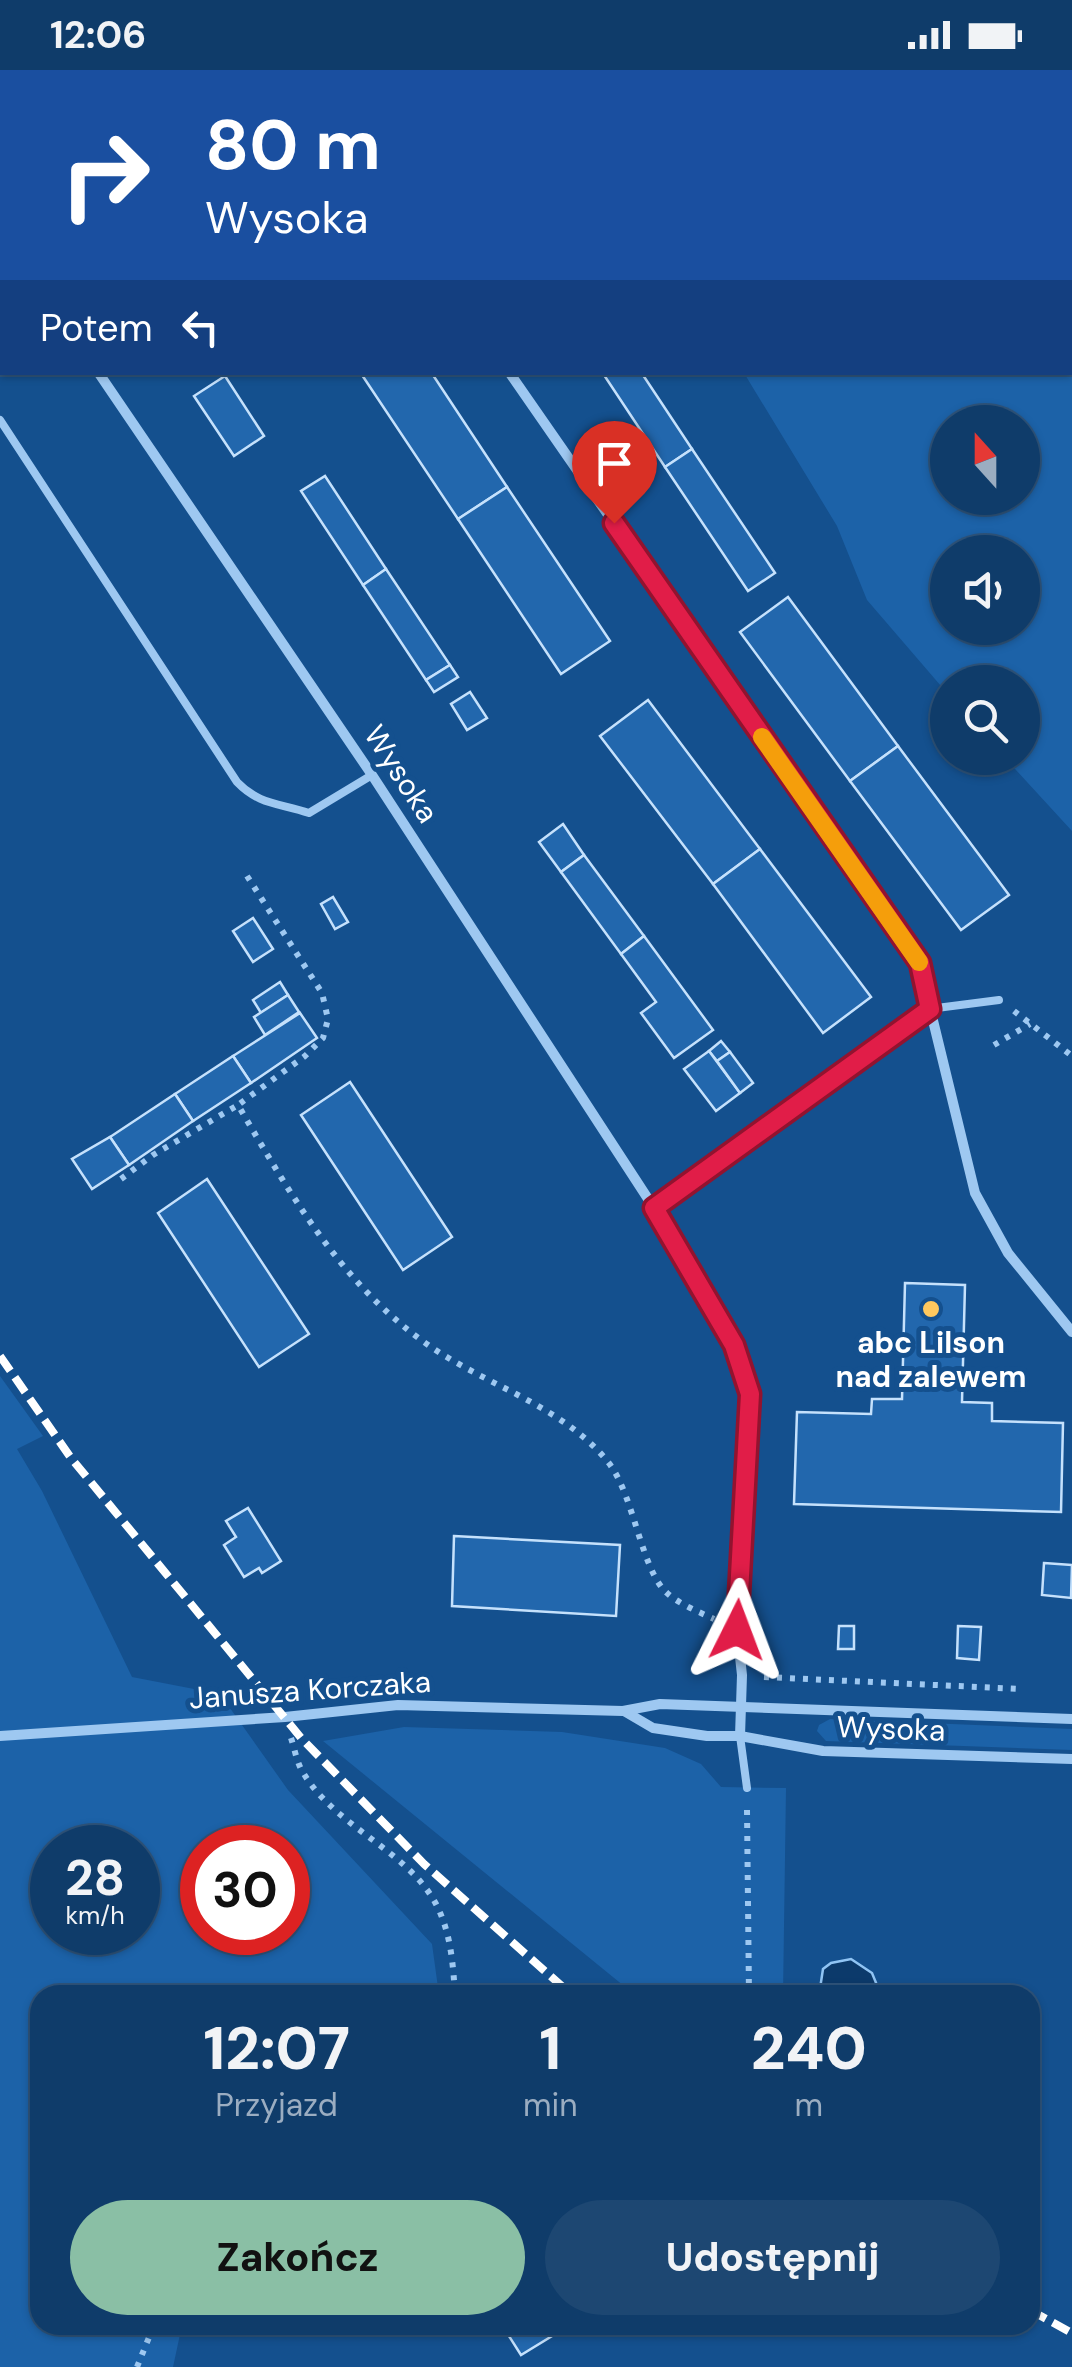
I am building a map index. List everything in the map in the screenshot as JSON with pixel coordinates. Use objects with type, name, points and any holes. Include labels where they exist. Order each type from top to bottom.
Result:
[{"type":"street","name":"Wysoka","points":[[100,375],[372,774],[654,1208],[734,1345],[750,1394],[737,1630],[742,1675],[740,1736],[824,1752],[1072,1760]]},
{"type":"street","points":[[512,375],[920,963],[976,1193],[1008,1253],[1072,1332]]},
{"type":"street","points":[[654,1208],[930,1009]]},
{"type":"street","name":"Janusza Korczaka","points":[[0,1736],[285,1718],[398,1705],[623,1711],[660,1704],[740,1706]]},
{"type":"street","name":"Wysoka","points":[[740,1706],[1072,1719]]},
{"type":"street","name":"Janusza Korczaka","points":[[623,1711],[654,1728],[707,1736],[740,1736]]},
{"type":"lane","points":[[0,420],[238,782],[254,800],[309,813],[372,774]]},
{"type":"lane","points":[[930,1009],[999,1000]]},
{"type":"lane","points":[[740,1736],[746,1788]]},
{"type":"path","points":[[120,1180],[153,1155],[238,1105],[306,1056],[323,1038],[328,1019],[322,994],[247,876]]},
{"type":"path","points":[[999,1000],[1072,1056]]},
{"type":"path","points":[[994,1045],[1030,1024]]},
{"type":"path","points":[[238,1105],[313,1227],[370,1299],[425,1342],[484,1380],[578,1431],[610,1464],[665,1592],[737,1630]]},
{"type":"path","points":[[784,1679],[1034,1690]]},
{"type":"path","points":[[285,1718],[302,1772],[328,1804],[410,1872],[434,1901],[446,1929],[454,1985]]},
{"type":"path","points":[[746,1788],[749,1985]]},
{"type":"path","points":[[136,2367],[150,2335]]},
{"type":"shaded area","points":[[745,375],[1072,375],[1072,831],[1021,775],[1040,775],[1040,665],[930,665],[930,673],[867,600],[837,526]]},
{"type":"shaded area","points":[[0,1376],[43,1436],[17,1449],[42,1491],[132,1677],[220,1694],[288,1790],[432,1944],[438,1985],[30,1985],[30,2335],[180,2335],[173,2367],[0,2367]]},
{"type":"shaded area","points":[[830,1719],[1072,1729],[1072,1750],[826,1741],[817,1731],[819,1725]]},
{"type":"shaded area","points":[[404,1727],[562,1732],[665,1748],[701,1764],[721,1787],[786,1788],[783,1985],[623,1985],[323,1741]]},
{"type":"shaded area","points":[[851,1959],[872,1973],[877,1985],[821,1985],[823,1969]]},
{"type":"building","points":[[362,375],[433,375],[507,487],[458,519]]},
{"type":"building","points":[[604,375],[643,375],[692,449],[665,467]]},
{"type":"building","points":[[225,376],[264,436],[234,456],[194,396]]},
{"type":"building","points":[[692,449],[775,573],[748,591],[665,467]]},
{"type":"building","points":[[325,476],[386,569],[363,585],[301,491]]},
{"type":"building","points":[[507,487],[610,641],[561,674],[458,519]]},
{"type":"building","points":[[386,569],[450,665],[426,680],[363,585]]},
{"type":"building","points":[[788,597],[898,746],[850,781],[740,632]]},
{"type":"building","points":[[450,665],[458,677],[434,692],[426,680]]},
{"type":"building","points":[[470,692],[487,718],[467,730],[451,704]]},
{"type":"building","points":[[648,700],[760,849],[713,884],[600,736]]},
{"type":"building","points":[[898,746],[1009,895],[961,930],[850,781]]},
{"type":"building","points":[[563,824],[584,855],[561,872],[539,842]]},
{"type":"building","points":[[760,849],[871,997],[823,1033],[713,884]]},
{"type":"building","points":[[584,855],[644,936],[621,954],[561,872]]},
{"type":"building","points":[[333,897],[348,922],[335,929],[321,904]]},
{"type":"building","points":[[253,918],[273,949],[253,962],[233,931]]},
{"type":"building","points":[[644,936],[713,1030],[674,1058],[641,1013],[656,1002],[621,954]]},
{"type":"building","points":[[280,982],[288,995],[261,1013],[253,1000]]},
{"type":"building","points":[[288,995],[299,1012],[265,1035],[254,1017]]},
{"type":"building","points":[[300,1013],[317,1038],[251,1083],[233,1056]]},
{"type":"building","points":[[721,1041],[730,1052],[717,1061],[709,1051]]},
{"type":"building","points":[[709,1051],[740,1093],[716,1111],[684,1069]]},
{"type":"building","points":[[730,1052],[753,1083],[740,1093],[717,1061]]},
{"type":"building","points":[[233,1056],[251,1083],[193,1121],[175,1094]]},
{"type":"building","points":[[350,1082],[452,1237],[403,1270],[301,1115]]},
{"type":"building","points":[[175,1094],[193,1121],[129,1165],[110,1137]]},
{"type":"building","points":[[110,1137],[129,1165],[92,1189],[72,1159]]},
{"type":"building","points":[[207,1179],[309,1334],[259,1367],[158,1213]]},
{"type":"building","points":[[905,1283],[965,1285],[962,1402],[992,1403],[992,1421],[1063,1423],[1061,1512],[794,1504],[797,1412],[871,1414],[872,1399],[902,1399]]},
{"type":"building","points":[[248,1508],[281,1561],[262,1573],[259,1568],[244,1577],[224,1545],[236,1537],[226,1521]]},
{"type":"building","points":[[454,1536],[620,1545],[616,1616],[452,1606]]},
{"type":"building","points":[[1044,1563],[1072,1565],[1071,1598],[1042,1595]]},
{"type":"building","points":[[839,1626],[854,1626],[854,1649],[838,1649]]},
{"type":"building","points":[[958,1626],[981,1627],[979,1660],[957,1658]]},
{"type":"building","points":[[508,2335],[554,2335],[521,2355]]},
{"type":"railway","points":[[0,1356],[71,1458],[302,1739],[424,1864],[561,1985]]},
{"type":"railway","points":[[1040,2315],[1072,2333]]},
{"type":"slow traffic","points":[[762,737],[919,962]]},
{"type":"place","name":"abc Lilson nad zalewem","points":[[931,1309]]},
{"type":"route","points":[[614,523],[920,963],[930,1009],[654,1208],[734,1345],[750,1394],[737,1630]]}]
